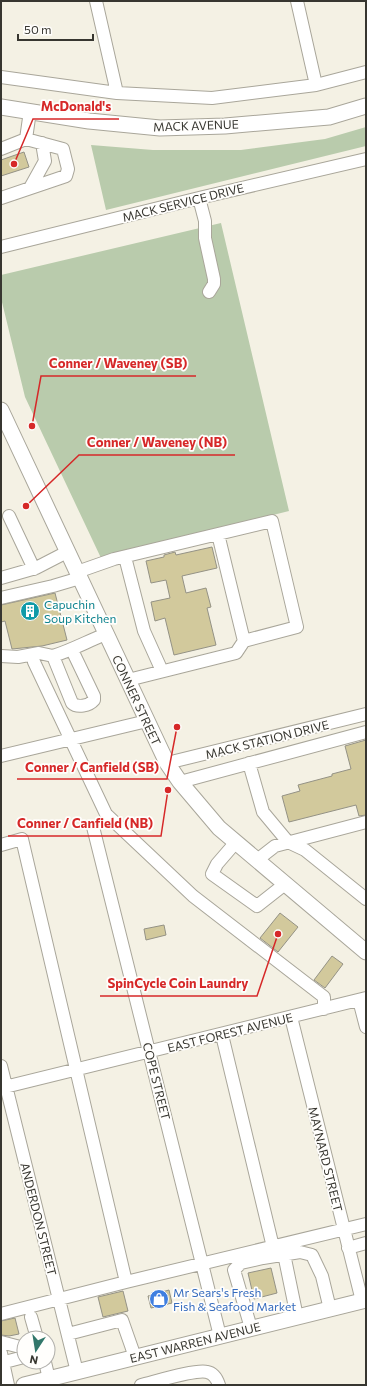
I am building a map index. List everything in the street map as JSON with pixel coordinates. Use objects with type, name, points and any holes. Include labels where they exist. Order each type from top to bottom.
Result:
[{"type":"main road","name":"MACK AVENUE","points":[[1,107],[89,121],[160,128],[225,126],[329,117],[366,106]]},
{"type":"main road","name":"CONNER STREET","points":[[1,412],[167,763],[180,782],[219,828],[366,952]]},
{"type":"main road","name":"EAST WARREN AVENUE","points":[[24,1385],[364,1301]]},
{"type":"street","points":[[96,1],[117,93]]},
{"type":"street","points":[[297,1],[316,85]]},
{"type":"street","points":[[1,77],[117,93],[212,98],[316,85],[366,72]]},
{"type":"street","points":[[26,140],[30,111]]},
{"type":"street","points":[[1,149],[26,140],[63,149],[68,169],[66,176],[1,198]]},
{"type":"street","points":[[30,188],[45,161],[42,143]]},
{"type":"street","name":"MACK SERVICE DRIVE","points":[[1,247],[366,159]]},
{"type":"street","points":[[200,198],[205,220],[205,238],[214,279],[214,284],[209,292]]},
{"type":"street","points":[[9,516],[34,569]]},
{"type":"street","points":[[1,598],[53,586],[125,557],[272,521],[298,627],[244,641],[236,653],[128,680]]},
{"type":"street","points":[[218,534],[244,641]]},
{"type":"street","points":[[1,578],[34,569],[67,552]]},
{"type":"street","points":[[125,557],[144,631],[162,671]]},
{"type":"street","points":[[1,656],[18,657],[40,652],[53,656],[72,650],[83,642],[106,634]]},
{"type":"street","points":[[53,656],[72,703],[75,706],[78,706],[91,703],[94,700],[94,696],[72,650]]},
{"type":"street","points":[[34,662],[106,814],[192,896],[324,997],[324,1009]]},
{"type":"street","name":"MACK STATION DRIVE","points":[[167,763],[366,714]]},
{"type":"street","points":[[1,756],[147,721]]},
{"type":"street","points":[[180,782],[249,762],[366,732]]},
{"type":"street","points":[[249,762],[263,812],[288,842],[306,850],[366,899]]},
{"type":"street","points":[[257,860],[275,846],[366,822]]},
{"type":"street","name":"COPE STREET","points":[[94,827],[220,1336]]},
{"type":"street","points":[[1,845],[22,839],[126,1282]]},
{"type":"street","points":[[236,842],[216,864],[212,874],[257,906],[285,884]]},
{"type":"street","points":[[363,999],[366,1027]]},
{"type":"street","name":"EAST FOREST AVENUE","points":[[4,1088],[363,999]]},
{"type":"street","name":"MAYNARD STREET","points":[[291,1017],[348,1248],[364,1301]]},
{"type":"street","points":[[222,1035],[273,1247]]},
{"type":"street","name":"ANDERDON STREET","points":[[1,1066],[4,1088],[77,1372]]},
{"type":"street","points":[[1,1314],[59,1298],[366,1224]]},
{"type":"street","points":[[348,1248],[366,1244]]},
{"type":"street","points":[[251,1328],[234,1270],[241,1263],[300,1252],[312,1255],[322,1276],[330,1309]]},
{"type":"street","points":[[284,1254],[297,1317]]},
{"type":"street","points":[[31,1316],[35,1330]]},
{"type":"street","points":[[68,1334],[122,1320],[135,1357]]},
{"type":"street","points":[[1,1342],[16,1346]]},
{"type":"street","points":[[8,1385],[2,1360],[16,1358]]},
{"type":"street","points":[[47,1370],[49,1379]]},
{"type":"street","points":[[141,1385],[200,1371],[211,1374],[215,1377],[219,1385]]},
{"type":"green space","points":[[366,127],[366,146],[106,210],[91,145],[153,150],[241,150],[325,139]]},
{"type":"green space","points":[[221,223],[289,511],[101,558],[25,397],[1,298],[1,275]]},
{"type":"building","points":[[24,152],[29,167],[1,176],[1,160]]},
{"type":"building","points":[[212,547],[217,568],[182,576],[186,593],[206,588],[211,607],[207,608],[216,645],[174,655],[165,618],[155,621],[151,602],[170,598],[166,580],[151,583],[146,561],[164,557],[164,555],[175,552],[176,555]]},
{"type":"building","name":"Capuchin Soup Kitchen","points":[[55,593],[67,640],[42,646],[12,649],[5,621],[1,622],[1,605]]},
{"type":"building","points":[[366,740],[366,815],[359,816],[356,805],[289,822],[282,796],[300,791],[298,785],[332,776],[332,774],[351,769],[345,746]]},
{"type":"building","points":[[280,913],[298,927],[278,952],[260,938]]},
{"type":"building","points":[[164,925],[166,935],[146,940],[144,929]]},
{"type":"building","points":[[332,956],[343,964],[325,988],[314,980]]},
{"type":"building","points":[[271,1268],[277,1293],[254,1299],[248,1273]]},
{"type":"building","points":[[169,1290],[172,1303],[151,1308],[148,1296]]},
{"type":"building","points":[[123,1291],[128,1311],[103,1317],[98,1297]]},
{"type":"building","points":[[15,1318],[18,1330],[16,1330],[16,1335],[9,1336],[1,1335],[1,1321]]},
{"type":"place","name":"McDonald's","points":[[14,164]]},
{"type":"place","name":"Conner / Waveney (SB)","points":[[32,426]]},
{"type":"place","name":"Conner / Waveney (NB)","points":[[26,506]]},
{"type":"place","name":"Capuchin Soup Kitchen","points":[[30,611]]},
{"type":"place","name":"Conner / Canfield (SB)","points":[[177,727]]},
{"type":"place","name":"Conner / Canfield (NB)","points":[[168,790]]},
{"type":"place","name":"SpinCycle Coin Laundry","points":[[278,934]]},
{"type":"place","name":"Mr Sears's Fresh Fish & Seafood Market","points":[[159,1299]]}]
